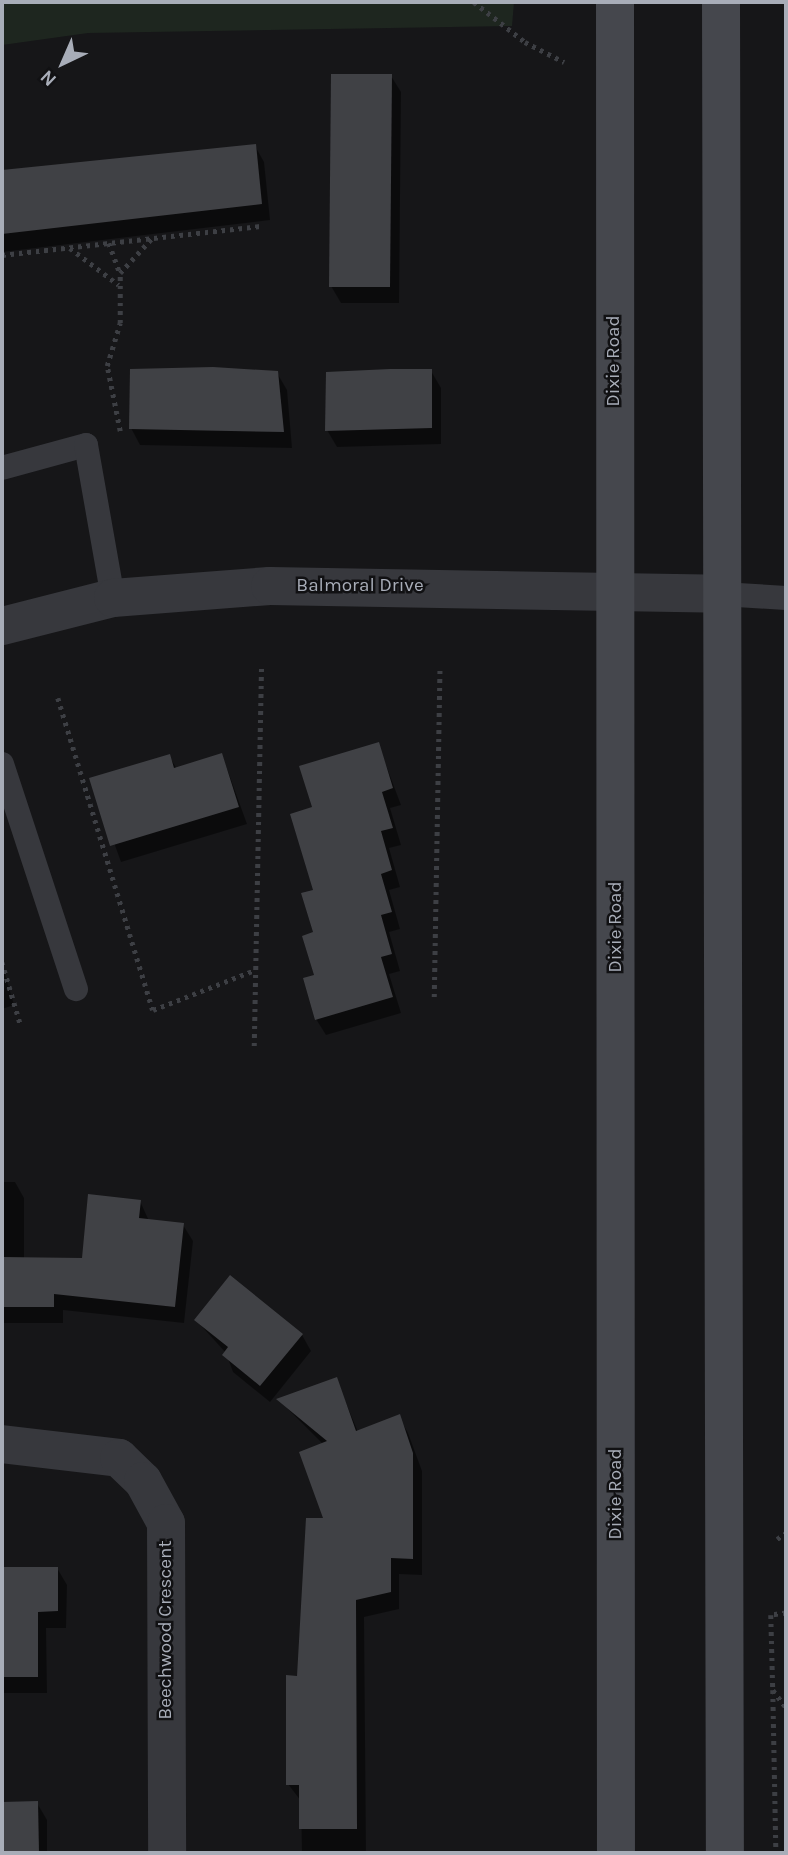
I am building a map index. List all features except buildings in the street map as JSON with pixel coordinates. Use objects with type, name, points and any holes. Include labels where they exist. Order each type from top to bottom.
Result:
[{"type":"main road","name":"Dixie Road","points":[[615,2],[616,1853]]},
{"type":"main road","points":[[721,2],[725,1853]]},
{"type":"street","name":"Balmoral Drive","points":[[2,626],[113,598],[270,586],[615,587],[722,594]]},
{"type":"street","name":"Beechwood Crescent","points":[[2,1444],[119,1458],[143,1480],[166,1522],[167,1853]]},
{"type":"lane","points":[[2,468],[86,445],[113,598]]},
{"type":"lane","points":[[722,594],[786,598]]},
{"type":"lane","points":[[2,764],[76,989]]},
{"type":"path","points":[[474,2],[525,42],[564,62]]},
{"type":"path","points":[[2,255],[260,226]]},
{"type":"path","points":[[120,273],[153,237]]},
{"type":"path","points":[[109,243],[120,273],[120,323],[107,366],[123,447]]},
{"type":"path","points":[[69,247],[120,285]]},
{"type":"path","points":[[434,997],[440,667]]},
{"type":"path","points":[[254,1046],[261,668]]},
{"type":"path","points":[[58,698],[153,1010],[255,970]]},
{"type":"path","points":[[2,962],[21,1026]]},
{"type":"path","points":[[777,1539],[786,1533]]},
{"type":"path","points":[[776,1853],[771,1615],[786,1613]]},
{"type":"path","points":[[773,1690],[786,1707]]},
{"type":"shaded area","points":[[2,2],[514,2],[512,26],[88,33],[2,45]]}]
